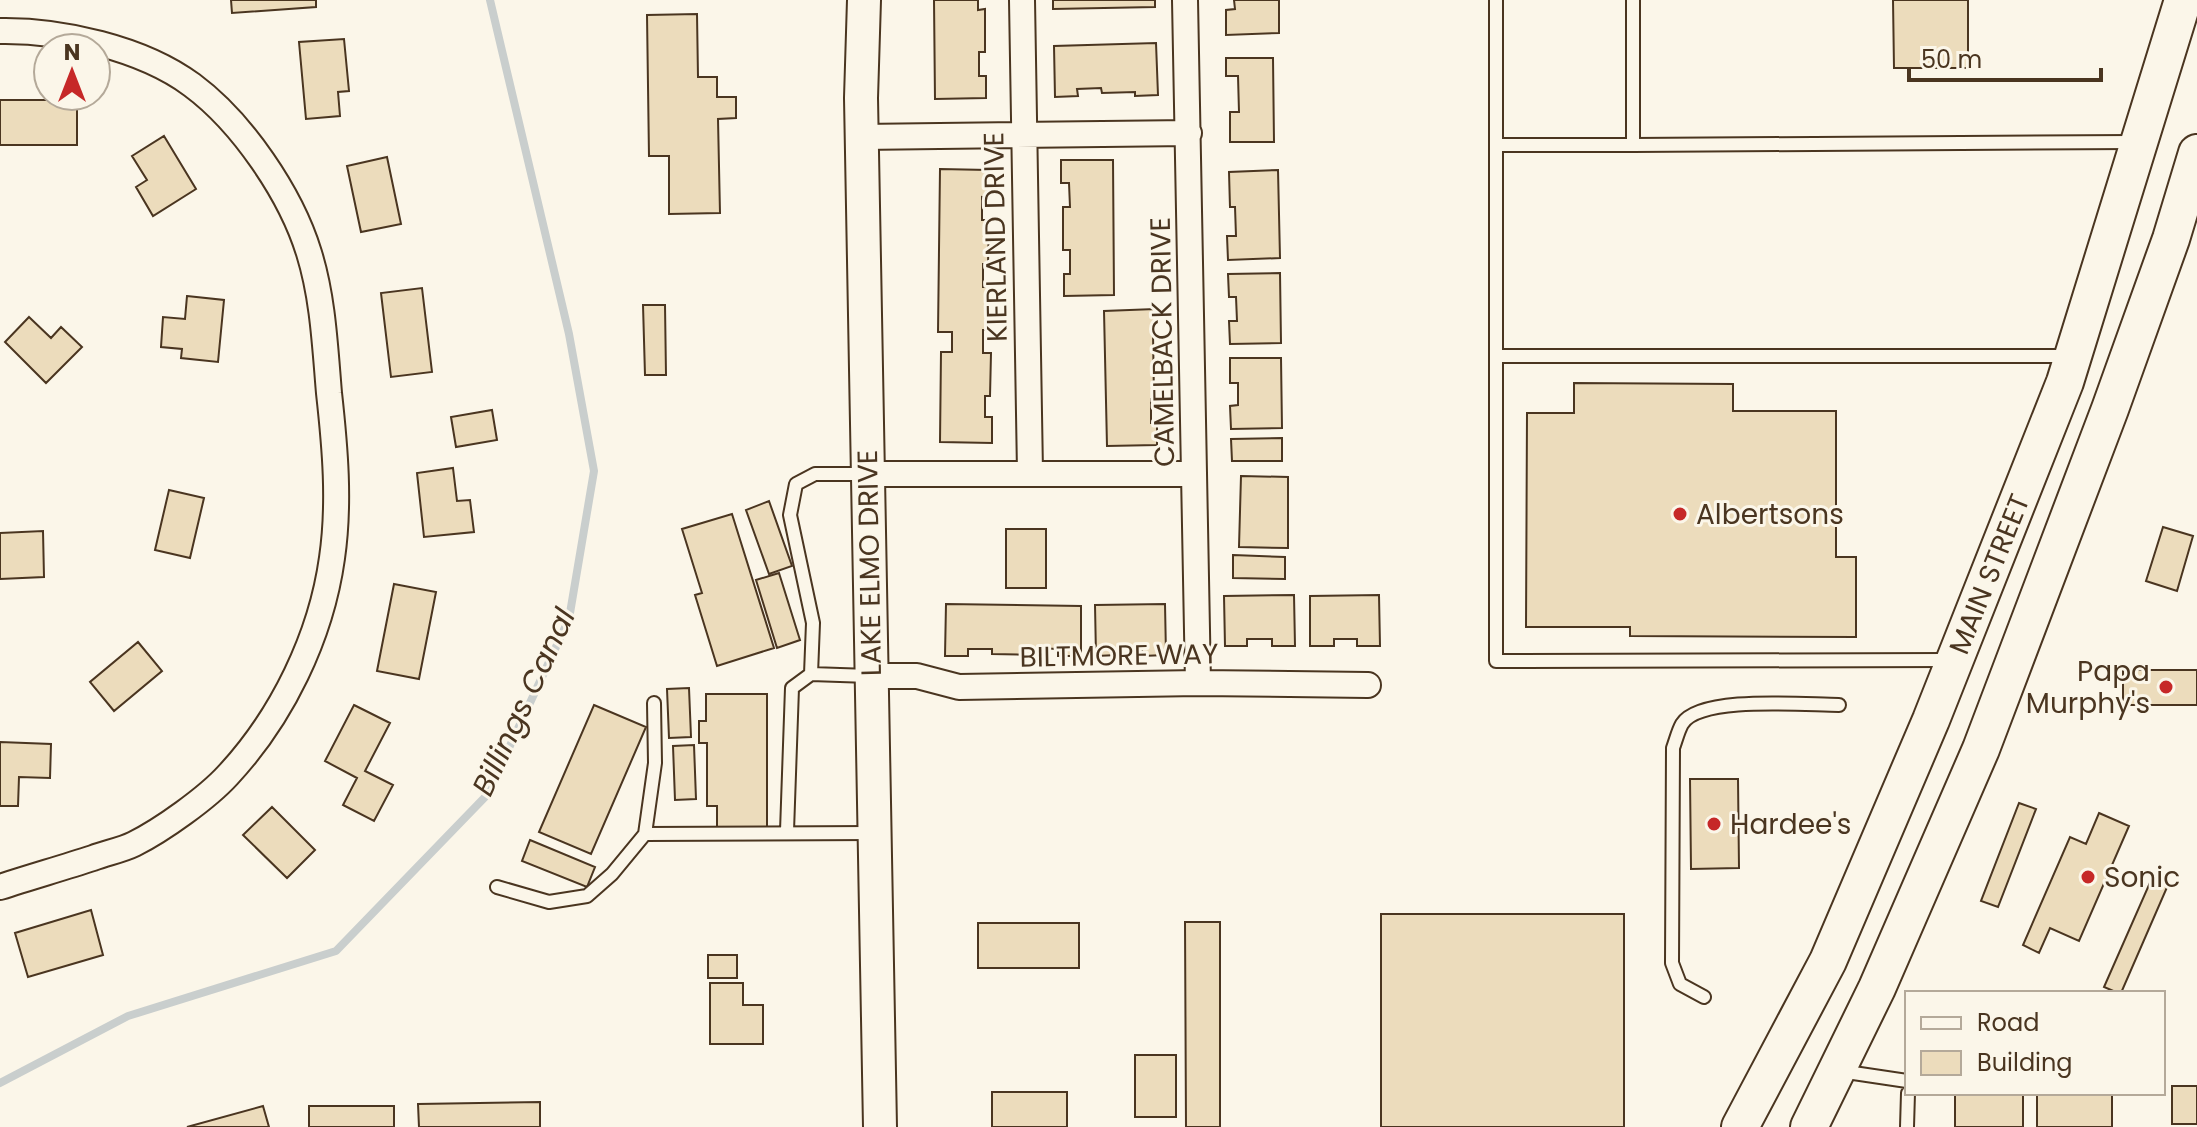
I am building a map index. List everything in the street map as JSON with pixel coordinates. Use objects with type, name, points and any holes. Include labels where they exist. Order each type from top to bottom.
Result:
[{"type":"main road","name":"LAKE ELMO DRIVE","points":[[864,0],[861,137],[880,1127]]},
{"type":"main road","name":"MAIN STREET","points":[[1740,1127],[1828,961],[1955,660],[2073,356],[2183,0]]},
{"type":"main road","name":"MAIN STREET","points":[[1809,1127],[1877,988],[1981,749],[2150,298],[2197,153]]},
{"type":"street","name":"KIERLAND DRIVE","points":[[1022,0],[1030,472]]},
{"type":"street","name":"CAMELBACK DRIVE","points":[[1185,0],[1198,683]]},
{"type":"street","points":[[0,31],[81,40],[138,55],[192,85],[240,131],[280,187],[309,252],[321,311],[335,468],[332,559],[317,619],[296,674],[264,730],[226,777],[177,816],[133,845],[0,887]]},
{"type":"street","points":[[861,137],[1189,133]]},
{"type":"street","points":[[868,474],[1193,474]]},
{"type":"street","name":"BILTMORE WAY","points":[[871,676],[917,676],[959,687],[1198,683],[1368,685]]},
{"type":"lane","points":[[1496,0],[1496,661],[1955,660]]},
{"type":"lane","points":[[1633,0],[1633,145]]},
{"type":"lane","points":[[1496,145],[2140,142]]},
{"type":"lane","points":[[1496,356],[2073,356]]},
{"type":"lane","points":[[811,674],[813,623],[790,515],[796,484],[815,474],[868,474]]},
{"type":"lane","points":[[787,831],[792,688],[811,674],[871,676]]},
{"type":"lane","points":[[497,887],[549,902],[587,896],[612,874],[645,834],[655,763],[654,703]]},
{"type":"lane","points":[[1704,997],[1680,984],[1672,963],[1673,748],[1682,722],[1703,708],[1741,704],[1839,705]]},
{"type":"lane","points":[[645,834],[874,833]]},
{"type":"lane","points":[[1837,1071],[1905,1081]]},
{"type":"lane","points":[[1907,1127],[1908,1095]]},
{"type":"building","points":[[231,0],[316,0],[316,7],[232,13]]},
{"type":"building","points":[[934,0],[978,0],[978,10],[985,9],[985,52],[979,52],[979,76],[986,76],[986,98],[935,99]]},
{"type":"building","points":[[1053,0],[1155,0],[1155,7],[1053,9]]},
{"type":"building","points":[[1234,0],[1279,0],[1279,33],[1226,35],[1226,10],[1235,9]]},
{"type":"building","points":[[1893,0],[1968,0],[1968,68],[1894,68]]},
{"type":"building","points":[[697,14],[698,77],[717,77],[717,97],[736,97],[736,118],[718,119],[720,213],[669,214],[669,156],[649,156],[647,15]]},
{"type":"building","points":[[344,39],[349,91],[338,92],[340,116],[306,119],[299,42]]},
{"type":"building","points":[[1156,43],[1158,95],[1102,93],[1101,88],[1077,89],[1078,96],[1055,97],[1054,46]]},
{"type":"building","points":[[1226,58],[1273,58],[1274,142],[1230,142],[1230,112],[1239,112],[1238,76],[1226,76]]},
{"type":"building","points":[[0,100],[32,100],[32,112],[77,112],[77,145],[0,145]]},
{"type":"building","points":[[164,136],[196,189],[153,216],[136,187],[147,180],[132,156]]},
{"type":"building","points":[[387,157],[401,224],[361,232],[347,166]]},
{"type":"building","points":[[1061,160],[1113,160],[1114,295],[1064,296],[1064,274],[1070,274],[1070,250],[1063,250],[1063,207],[1070,207],[1069,183],[1061,183]]},
{"type":"building","points":[[940,169],[988,170],[987,198],[982,197],[982,220],[989,220],[988,264],[983,264],[983,287],[990,287],[989,330],[983,330],[983,353],[991,353],[990,396],[985,396],[985,417],[992,417],[992,443],[940,442],[941,352],[952,352],[952,332],[938,332]]},
{"type":"building","points":[[1278,170],[1280,258],[1228,260],[1227,236],[1236,236],[1235,207],[1230,207],[1229,172]]},
{"type":"building","points":[[1280,273],[1281,343],[1230,344],[1229,321],[1237,321],[1236,297],[1229,297],[1228,274]]},
{"type":"building","points":[[422,288],[432,372],[391,377],[381,293]]},
{"type":"building","points":[[187,296],[224,300],[218,362],[181,358],[182,349],[161,347],[163,317],[185,319]]},
{"type":"building","points":[[643,305],[665,305],[666,375],[645,375]]},
{"type":"building","points":[[1155,309],[1151,423],[1157,423],[1157,445],[1107,446],[1104,311]]},
{"type":"building","points":[[29,317],[51,338],[61,327],[82,347],[46,383],[5,342]]},
{"type":"building","points":[[1230,358],[1281,358],[1282,428],[1231,429],[1230,406],[1238,405],[1238,383],[1230,383]]},
{"type":"building","points":[[1574,383],[1733,384],[1733,411],[1836,411],[1836,557],[1856,557],[1856,637],[1630,636],[1630,627],[1526,627],[1527,413],[1574,413]]},
{"type":"building","points":[[492,410],[497,440],[456,447],[451,417]]},
{"type":"building","points":[[1282,438],[1282,461],[1232,461],[1231,439]]},
{"type":"building","points":[[453,468],[457,501],[470,500],[474,532],[424,537],[417,473]]},
{"type":"building","points":[[1241,476],[1288,477],[1288,548],[1239,547]]},
{"type":"building","points":[[169,490],[204,498],[190,558],[155,550]]},
{"type":"building","points":[[769,501],[792,566],[769,574],[746,510]]},
{"type":"building","points":[[732,514],[774,648],[717,666],[695,595],[702,593],[682,529]]},
{"type":"building","points":[[2163,527],[2193,536],[2177,591],[2146,581]]},
{"type":"building","points":[[1006,529],[1046,529],[1046,588],[1006,588]]},
{"type":"building","points":[[43,531],[44,577],[0,579],[0,533]]},
{"type":"building","points":[[1233,555],[1285,557],[1285,579],[1233,578]]},
{"type":"building","points":[[779,573],[800,640],[777,648],[756,580]]},
{"type":"building","points":[[394,584],[436,592],[419,679],[377,671]]},
{"type":"building","points":[[1294,595],[1295,646],[1272,646],[1272,639],[1247,639],[1247,646],[1225,646],[1224,596]]},
{"type":"building","points":[[1379,595],[1380,646],[1357,646],[1357,639],[1334,639],[1334,646],[1310,646],[1310,596]]},
{"type":"building","points":[[946,604],[1081,606],[1081,656],[1058,656],[1058,649],[1036,648],[1036,655],[992,654],[992,649],[968,649],[968,656],[945,656]]},
{"type":"building","points":[[1165,604],[1166,655],[1142,656],[1142,649],[1118,649],[1118,655],[1096,656],[1095,605]]},
{"type":"building","points":[[138,642],[162,671],[114,711],[90,682]]},
{"type":"building","points":[[2123,670],[2197,670],[2197,705],[2123,705]]},
{"type":"building","points":[[689,688],[691,737],[669,738],[667,689]]},
{"type":"building","points":[[706,694],[767,694],[767,830],[717,830],[717,806],[707,806],[707,743],[699,743],[699,721],[706,721]]},
{"type":"building","points":[[354,705],[390,723],[365,771],[393,785],[374,821],[343,805],[357,778],[325,761]]},
{"type":"building","points":[[594,705],[646,727],[591,854],[539,832]]},
{"type":"building","points":[[0,742],[51,744],[50,778],[19,777],[18,806],[0,806]]},
{"type":"building","points":[[694,745],[696,799],[675,800],[673,746]]},
{"type":"building","points":[[1690,779],[1738,779],[1739,868],[1691,869]]},
{"type":"building","points":[[2019,803],[2036,809],[1998,907],[1981,901]]},
{"type":"building","points":[[272,807],[315,850],[287,878],[243,835]]},
{"type":"building","points":[[2099,813],[2129,826],[2079,941],[2050,928],[2039,953],[2023,945],[2070,837],[2086,844]]},
{"type":"building","points":[[530,840],[595,867],[587,887],[522,861]]},
{"type":"building","points":[[2152,878],[2168,885],[2122,991],[2104,987]]},
{"type":"building","points":[[91,910],[103,955],[28,977],[15,933]]},
{"type":"building","points":[[1381,914],[1624,914],[1624,1127],[1381,1127]]},
{"type":"building","points":[[1185,922],[1220,922],[1220,1127],[1186,1127]]},
{"type":"building","points":[[978,923],[1079,923],[1079,968],[978,968]]},
{"type":"building","points":[[708,955],[737,955],[737,978],[708,978]]},
{"type":"building","points":[[710,983],[743,983],[743,1005],[763,1005],[763,1044],[710,1044]]},
{"type":"building","points":[[1135,1055],[1176,1055],[1176,1117],[1135,1117]]},
{"type":"building","points":[[2172,1086],[2197,1086],[2197,1124],[2172,1124]]},
{"type":"building","points":[[992,1092],[1067,1092],[1067,1127],[992,1127]]},
{"type":"building","points":[[1955,1095],[2023,1095],[2023,1127],[1955,1127]]},
{"type":"building","points":[[2037,1095],[2112,1095],[2112,1127],[2037,1127]]},
{"type":"building","points":[[540,1102],[540,1127],[419,1127],[418,1104]]},
{"type":"building","points":[[263,1106],[269,1127],[187,1127]]},
{"type":"building","points":[[309,1106],[394,1106],[394,1127],[309,1127]]},
{"type":"waterway","name":"Billings Canal","points":[[0,1083],[128,1016],[336,951],[487,795],[569,619],[594,471],[569,334],[490,0]]},
{"type":"place","name":"Albertsons","points":[[1680,514]]},
{"type":"place","name":"Papa Murphy's","points":[[2166,687]]},
{"type":"place","name":"Hardee's","points":[[1714,824]]},
{"type":"place","name":"Sonic","points":[[2088,877]]}]
